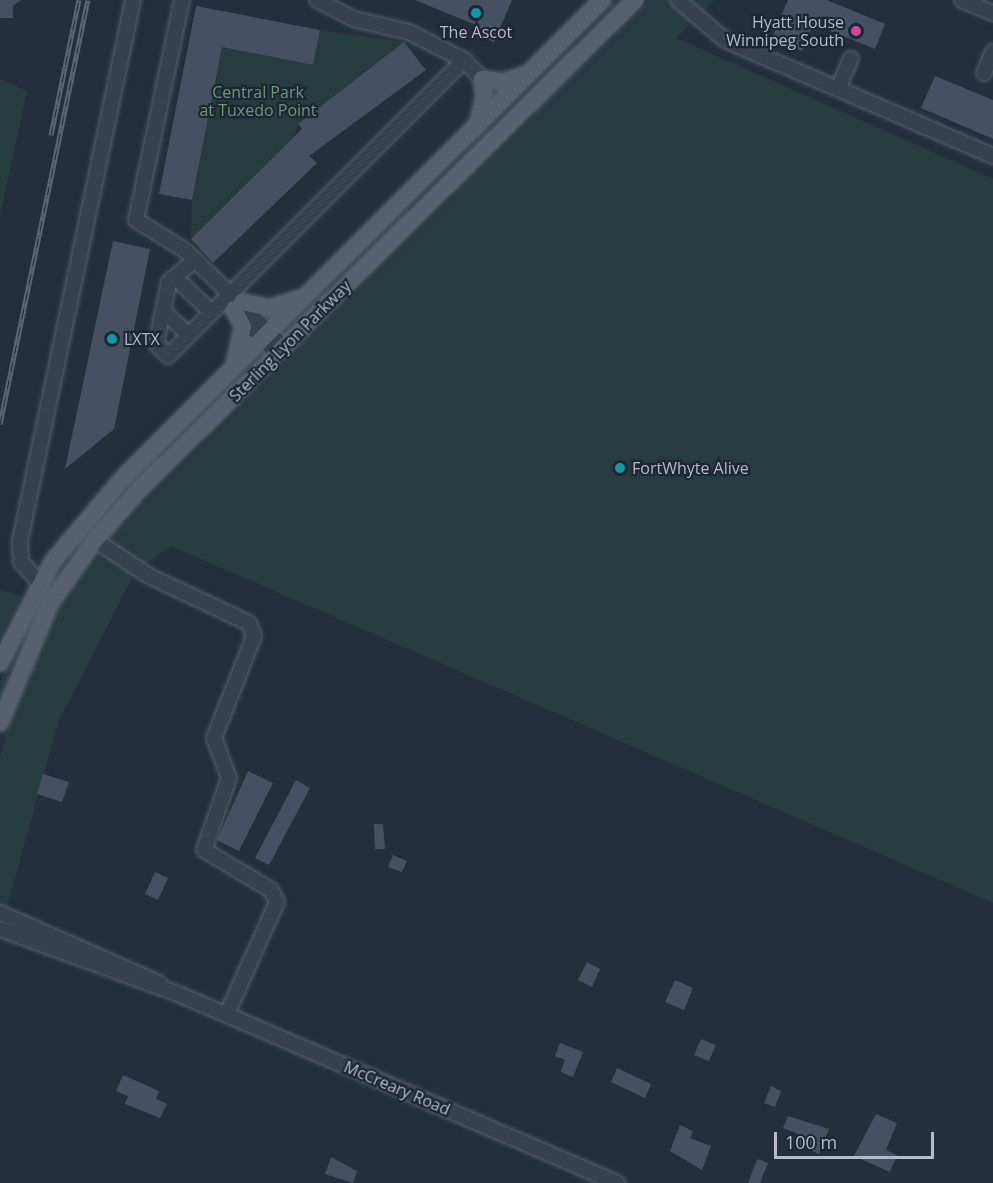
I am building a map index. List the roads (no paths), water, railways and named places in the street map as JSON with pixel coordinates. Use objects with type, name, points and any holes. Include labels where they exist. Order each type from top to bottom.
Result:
[{"type":"main road","name":"Sterling Lyon Parkway","points":[[0,663],[40,583],[75,533],[123,478],[602,0]]},
{"type":"main road","name":"Sterling Lyon Parkway","points":[[0,723],[50,604],[95,540],[280,350],[635,0]]},
{"type":"main road","points":[[478,124],[484,98],[482,79],[503,82],[530,72]]},
{"type":"main road","points":[[232,369],[243,327],[235,302],[270,308],[306,296]]},
{"type":"street","points":[[40,583],[21,562],[20,541],[134,0]]},
{"type":"street","points":[[182,0],[136,220],[169,238],[195,260],[280,350]]},
{"type":"street","points":[[317,0],[409,32],[464,60],[482,79]]},
{"type":"street","points":[[678,0],[724,40],[993,156]]},
{"type":"street","points":[[962,0],[993,13]]},
{"type":"street","points":[[984,74],[993,52]]},
{"type":"street","points":[[838,89],[851,59]]},
{"type":"street","points":[[195,260],[169,282],[156,344],[168,356],[211,312],[235,302],[464,60]]},
{"type":"street","points":[[175,277],[211,312]]},
{"type":"street","points":[[163,311],[189,334]]},
{"type":"street","points":[[95,540],[149,576],[249,623],[254,636],[214,738],[229,778],[204,850],[271,890],[277,902],[227,1014]]},
{"type":"street","name":"McCreary Road","points":[[0,913],[136,969],[176,993]]},
{"type":"street","name":"McCreary Road","points":[[0,929],[176,993],[618,1183]]},
{"type":"railway","points":[[51,135],[79,0]]},
{"type":"railway","points":[[0,424],[88,0]]},
{"type":"place","name":"The Ascot","points":[[476,13]]},
{"type":"place","name":"Hyatt House Winnipeg South","points":[[856,31]]},
{"type":"place","name":"LXTX","points":[[112,339]]},
{"type":"place","name":"FortWhyte Alive","points":[[620,468]]},
{"type":"park label","name":"Central Park at Tuxedo Point","points":[[258,101]]}]
